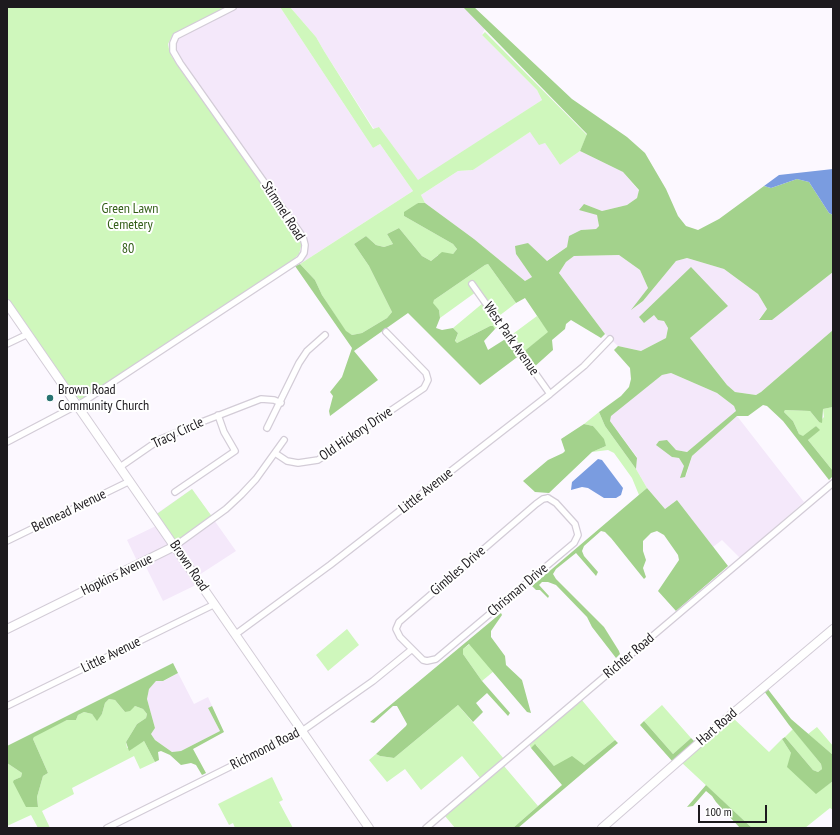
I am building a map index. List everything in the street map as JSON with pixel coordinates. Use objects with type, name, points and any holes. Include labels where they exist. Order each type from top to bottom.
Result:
[{"type":"main road","name":"Brown Road","points":[[7,304],[369,828]]},
{"type":"main road","name":"Hopkins Avenue","points":[[7,629],[175,546]]},
{"type":"main road","name":"Hart Road","points":[[602,828],[731,715],[833,629]]},
{"type":"street","name":"Stimmel Road","points":[[78,406],[300,259],[304,252],[305,245],[303,238],[173,51],[172,43],[176,36],[233,7]]},
{"type":"street","name":"West Park Avenue","points":[[472,284],[550,394]]},
{"type":"street","name":"Old Hickory Drive","points":[[275,453],[287,461],[298,464],[318,460],[424,388],[428,380],[426,373],[386,332]]},
{"type":"street","points":[[7,344],[28,334]]},
{"type":"street","points":[[267,428],[281,403],[299,363],[307,351],[325,334]]},
{"type":"street","name":"Little Avenue","points":[[236,634],[330,565],[550,394],[584,366],[610,340]]},
{"type":"street","name":"Tracy Circle","points":[[120,467],[159,440],[218,416],[262,399],[274,400],[281,403]]},
{"type":"street","points":[[7,442],[78,406]]},
{"type":"street","name":"Tracy Circle","points":[[175,492],[235,451],[228,440],[218,416]]},
{"type":"street","name":"Hopkins Avenue","points":[[175,546],[226,509],[256,479],[284,440]]},
{"type":"street","name":"Belmead Avenue","points":[[7,541],[130,481]]},
{"type":"street","name":"Richter Road","points":[[426,828],[833,483]]},
{"type":"street","name":"Chrisman Drive","points":[[411,650],[423,660],[427,661],[436,659],[574,543],[578,535],[575,524],[552,499],[543,499]]},
{"type":"street","name":"Gimbles Drive","points":[[411,650],[400,637],[396,629],[399,622],[543,499]]},
{"type":"street","name":"Little Avenue","points":[[7,706],[215,604]]},
{"type":"street","name":"Richmond Road","points":[[107,828],[302,731],[373,681],[411,650]]},
{"type":"shaded area","points":[[226,7],[280,7],[373,148],[380,144],[413,191],[300,264],[296,257],[301,249],[302,243],[172,56],[169,49],[168,44],[173,34]]},
{"type":"shaded area","points":[[290,7],[463,7],[485,28],[482,35],[537,90],[542,100],[418,181],[379,127],[374,129],[316,37]]},
{"type":"shaded area","points":[[530,132],[545,143],[560,165],[580,151],[623,172],[639,191],[637,198],[627,205],[602,211],[584,204],[597,215],[599,226],[596,229],[581,230],[567,247],[546,261],[528,243],[516,254],[532,277],[525,281],[474,239],[425,203],[421,195],[458,171],[473,170]]},
{"type":"shaded area","points":[[619,255],[640,270],[648,288],[633,309],[643,301],[676,261],[687,258],[724,269],[758,294],[767,309],[759,319],[772,320],[833,272],[833,330],[761,392],[756,395],[735,392],[727,385],[690,338],[728,306],[654,315],[664,321],[668,328],[666,338],[641,351],[618,346],[605,334],[559,273],[566,262],[574,256]]},
{"type":"shaded area","points":[[671,373],[717,393],[734,406],[737,411],[687,452],[676,450],[667,440],[672,457],[679,458],[684,466],[686,476],[692,456],[737,416],[804,502],[740,558],[722,540],[713,547],[677,500],[665,509],[647,488],[636,469],[637,457],[610,421],[611,415],[662,375]]},
{"type":"shaded area","points":[[192,489],[236,551],[196,577],[200,583],[163,601],[144,563],[139,565],[127,540],[162,523],[156,514]]},
{"type":"shaded area","points":[[178,673],[194,704],[208,697],[212,706],[208,708],[220,731],[181,751],[172,752],[155,740],[151,734],[155,728],[147,699],[149,688],[156,681],[164,681]]},
{"type":"green space","name":"Green Lawn Cemetery","points":[[7,7],[226,7],[173,34],[168,44],[169,49],[172,57],[294,228],[302,243],[299,254],[292,261],[81,400],[74,395],[7,299]]},
{"type":"green space","points":[[280,7],[290,7],[316,37],[373,129],[379,127],[418,180],[542,100],[537,90],[482,35],[485,32],[587,135],[580,151],[560,165],[545,143],[539,145],[530,132],[473,170],[458,171],[421,195],[425,203],[418,203],[404,216],[453,244],[457,249],[453,254],[438,255],[431,261],[422,256],[399,228],[387,234],[393,244],[384,247],[376,245],[366,236],[354,244],[369,266],[392,312],[387,318],[362,333],[352,335],[346,332],[322,295],[315,280],[300,264],[413,191],[380,144],[373,148]]},
{"type":"green space","points":[[463,7],[474,7],[572,99],[627,137],[645,153],[666,189],[678,216],[686,226],[698,230],[719,219],[764,186],[771,188],[797,179],[809,182],[829,213],[833,215],[833,272],[772,320],[759,320],[767,309],[758,294],[724,269],[687,258],[676,261],[643,301],[631,310],[648,288],[640,270],[619,255],[574,256],[566,262],[559,273],[605,334],[601,338],[571,320],[566,324],[565,329],[552,340],[553,350],[533,368],[522,353],[548,332],[525,298],[516,303],[488,264],[434,300],[433,303],[439,310],[440,318],[436,328],[442,330],[453,328],[458,333],[455,341],[457,343],[490,326],[493,326],[495,329],[484,341],[488,350],[507,338],[520,355],[480,385],[408,313],[354,351],[378,380],[330,416],[329,411],[333,396],[330,392],[342,377],[352,348],[295,266],[300,264],[315,280],[322,295],[346,331],[352,335],[362,333],[387,318],[392,312],[369,266],[354,244],[366,236],[376,245],[384,247],[393,244],[387,234],[399,228],[422,256],[431,261],[442,252],[453,254],[457,249],[453,244],[404,216],[404,212],[418,203],[425,203],[474,239],[525,281],[532,277],[516,254],[515,246],[528,243],[547,261],[567,247],[569,236],[581,230],[596,229],[599,226],[597,215],[579,210],[584,204],[602,211],[627,205],[637,198],[639,190],[623,172],[580,151],[587,134]]},
{"type":"green space","points":[[488,264],[516,303],[499,316],[473,281],[470,283],[476,292],[440,318],[439,310],[432,303],[434,300]]},
{"type":"green space","points":[[691,267],[728,306],[690,338],[727,385],[735,392],[756,395],[761,392],[833,330],[833,407],[823,409],[822,423],[819,422],[810,411],[785,410],[784,412],[793,421],[799,434],[803,436],[816,426],[820,430],[808,440],[833,471],[833,476],[829,480],[783,421],[767,406],[763,405],[748,416],[737,416],[692,456],[685,477],[680,478],[684,466],[679,458],[672,457],[656,445],[659,441],[667,440],[676,450],[687,452],[736,411],[734,406],[717,393],[671,373],[662,375],[611,416],[610,421],[637,458],[636,469],[605,426],[599,412],[621,396],[629,387],[631,379],[630,368],[614,350],[618,346],[641,351],[666,338],[668,328],[664,321],[658,320],[654,315],[644,323],[639,317]]},
{"type":"green space","points":[[483,303],[500,325],[495,329],[490,326],[457,343],[455,342],[458,333],[453,328]]},
{"type":"green space","points":[[537,316],[549,332],[522,353],[510,336]]},
{"type":"green space","points":[[833,407],[833,471],[808,440],[819,430],[816,426],[804,437],[799,434],[793,421],[784,412],[785,410],[810,411],[819,422],[824,417],[823,409]]},
{"type":"green space","points":[[599,412],[605,426],[636,469],[647,488],[639,495],[632,478],[614,453],[608,450],[592,452],[606,446],[593,426],[584,424]]},
{"type":"green space","points":[[584,424],[593,426],[604,439],[606,446],[592,452],[549,493],[535,492],[523,481],[548,460],[563,453],[565,451],[561,439]]},
{"type":"green space","points":[[647,488],[665,509],[677,500],[728,566],[676,611],[658,591],[679,560],[678,555],[664,535],[657,531],[651,533],[643,541],[643,551],[646,560],[643,568],[646,577],[644,579],[611,538],[605,532],[601,531],[584,546],[582,551],[584,556],[598,572],[596,576],[576,553],[556,569],[553,574],[556,579],[604,627],[619,651],[620,654],[616,658],[592,627],[587,617],[556,585],[548,582],[542,582],[539,585],[549,596],[548,598],[540,590],[536,590],[532,586]]},
{"type":"green space","points":[[192,489],[213,518],[175,544],[154,516]]},
{"type":"green space","points":[[501,613],[502,615],[491,631],[491,637],[505,656],[506,665],[522,680],[531,713],[527,712],[469,644],[463,649],[463,654],[482,681],[510,713],[508,716],[487,693],[476,703],[483,712],[473,722],[458,705],[394,758],[376,754],[407,724],[397,706],[393,706],[374,723],[370,722]]},
{"type":"green space","points":[[347,629],[359,645],[328,671],[316,655]]},
{"type":"green space","points":[[470,644],[494,671],[482,681],[463,654],[463,649]]},
{"type":"green space","points":[[173,663],[178,673],[163,681],[156,681],[149,689],[147,699],[155,728],[151,734],[155,740],[172,752],[181,751],[220,731],[208,708],[212,706],[224,732],[193,749],[206,773],[202,775],[196,765],[191,763],[181,765],[170,755],[161,751],[158,752],[159,760],[155,762],[144,741],[129,751],[126,742],[137,724],[146,718],[147,714],[143,709],[135,706],[130,711],[125,712],[115,700],[109,699],[105,703],[102,714],[97,721],[92,714],[84,712],[78,715],[76,720],[67,720],[34,737],[33,739],[48,773],[43,776],[37,797],[38,807],[26,807],[13,782],[21,777],[22,773],[7,763],[7,746]]},
{"type":"green space","points":[[767,688],[791,719],[833,755],[833,781],[816,794],[787,767],[791,753],[782,739],[785,737],[813,770],[818,772],[822,769],[821,764],[789,725],[764,691]]},
{"type":"green space","points":[[109,699],[115,700],[125,712],[135,706],[143,709],[147,714],[146,718],[137,724],[126,742],[127,748],[144,741],[155,762],[140,769],[134,756],[72,788],[74,794],[42,811],[50,828],[38,828],[31,815],[7,826],[7,763],[22,773],[21,777],[14,780],[31,806],[38,807],[37,797],[43,776],[48,773],[33,739],[34,736],[67,720],[76,720],[78,715],[84,712],[92,714],[97,720],[102,714],[105,703]]},
{"type":"green space","points":[[581,699],[615,740],[584,765],[554,766],[536,745],[531,748],[529,744]]},
{"type":"green space","points":[[458,705],[504,759],[480,778],[462,756],[421,790],[405,769],[387,782],[369,760],[376,754],[394,758]]},
{"type":"green space","points":[[662,705],[691,738],[673,754],[644,721]]},
{"type":"green space","points":[[732,717],[769,752],[782,739],[791,753],[791,759],[816,793],[833,781],[833,810],[830,808],[805,828],[752,828],[681,762]]},
{"type":"green space","points":[[644,721],[673,754],[691,738],[695,742],[673,762],[640,725]]},
{"type":"green space","points":[[817,727],[833,746],[833,755],[808,734]]},
{"type":"green space","points":[[793,729],[821,764],[822,769],[818,772],[813,770],[785,737]]},
{"type":"green space","points":[[615,740],[618,743],[518,828],[513,828],[562,785],[531,748],[535,744],[554,766],[572,756],[584,765]]},
{"type":"green space","points":[[504,766],[538,806],[513,828],[455,828],[445,816]]},
{"type":"green space","points":[[272,777],[283,800],[279,802],[293,828],[235,828],[233,823],[229,825],[218,804]]},
{"type":"green space","points":[[706,785],[752,828],[740,828],[706,791],[693,806],[687,807]]},
{"type":"water","points":[[833,169],[833,215],[829,213],[809,182],[797,179],[771,188],[764,186],[779,175]]},
{"type":"water","points":[[598,459],[602,460],[623,488],[621,495],[616,498],[604,498],[588,488],[582,487],[571,490],[572,482]]},
{"type":"place","name":"Brown Road Community Church","points":[[50,398]]},
{"type":"park label","name":"80","points":[[128,249]]}]
